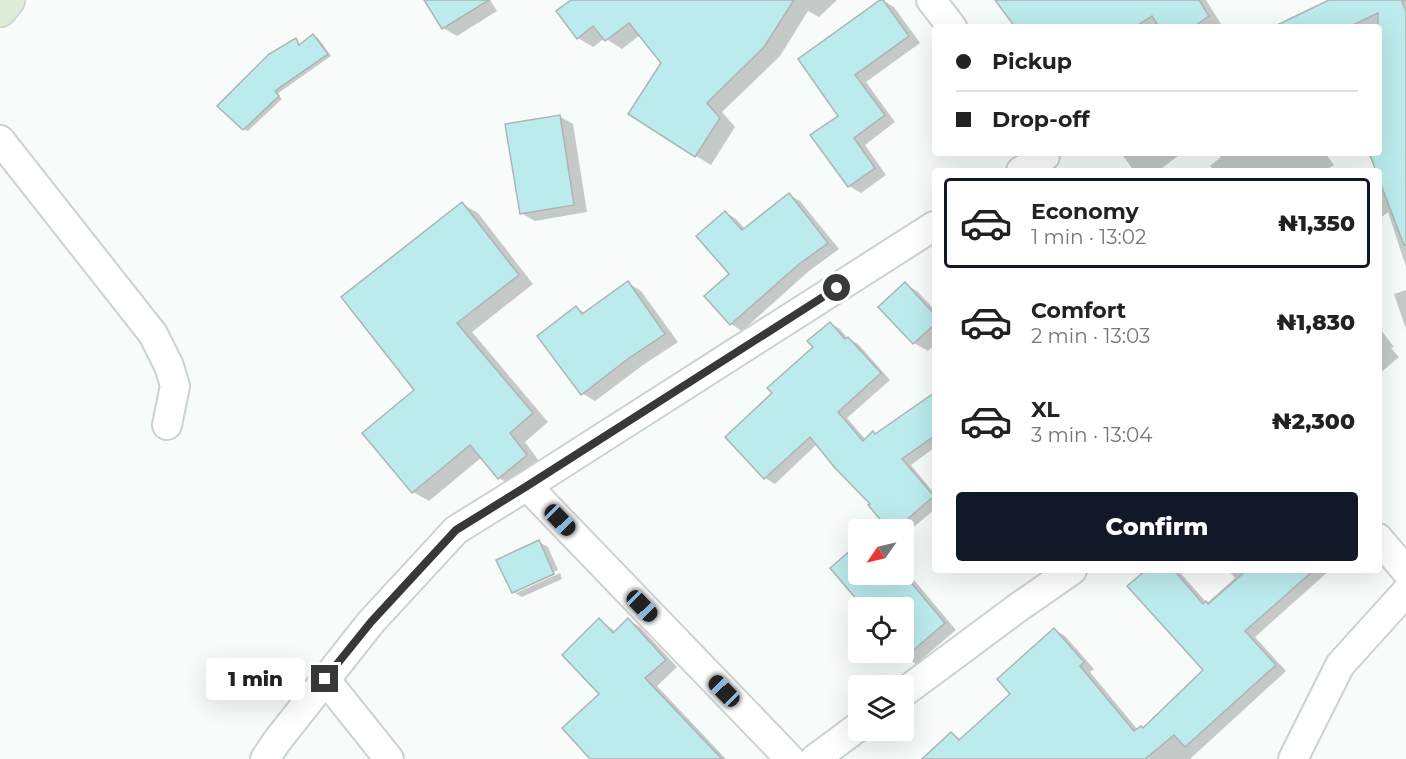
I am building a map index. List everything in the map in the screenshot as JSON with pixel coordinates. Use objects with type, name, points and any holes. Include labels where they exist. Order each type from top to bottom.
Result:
[{"type":"street","points":[[0,10],[8,0]]},
{"type":"street","points":[[0,140],[153,334],[169,366],[175,386],[167,425]]},
{"type":"street","points":[[1029,168],[1050,160]]},
{"type":"street","points":[[265,759],[371,622],[456,530],[932,227]]},
{"type":"street","points":[[527,486],[790,759]]},
{"type":"street","points":[[1382,543],[1406,571]]},
{"type":"street","points":[[914,685],[1068,573]]},
{"type":"street","points":[[1293,759],[1340,665],[1406,592]]},
{"type":"street","points":[[325,679],[389,759]]},
{"type":"street","points":[[815,759],[848,734]]},
{"type":"building","points":[[424,0],[489,0],[442,29]]},
{"type":"building","points":[[571,0],[794,0],[764,47],[707,103],[720,118],[695,157],[628,114],[661,63],[629,23],[605,41],[593,26],[577,39],[556,11]]},
{"type":"building","points":[[883,0],[909,36],[855,75],[885,115],[854,138],[875,168],[848,187],[810,135],[838,116],[798,59]]},
{"type":"building","points":[[995,0],[1199,0],[1209,16],[1197,24],[1157,24],[1152,16],[1140,24],[1013,24]]},
{"type":"building","points":[[1329,0],[1405,0],[1402,2],[1406,11],[1406,245],[1404,245],[1382,187],[1382,168],[1375,168],[1370,156],[1382,156],[1382,24],[1378,24],[1378,13],[1355,24],[1279,24]]},
{"type":"building","points":[[313,34],[328,54],[275,91],[279,96],[243,130],[217,106],[269,54],[296,38],[299,45]]},
{"type":"building","points":[[560,115],[574,205],[520,214],[505,124]]},
{"type":"building","points":[[789,193],[828,243],[798,265],[730,325],[704,296],[729,274],[696,236],[725,211],[742,230]]},
{"type":"building","points":[[462,202],[519,275],[457,323],[533,413],[510,433],[527,455],[498,479],[470,445],[412,493],[362,433],[414,390],[341,297]]},
{"type":"building","points":[[628,281],[665,334],[581,395],[537,336],[576,306],[582,314]]},
{"type":"building","points":[[905,282],[932,312],[932,327],[913,344],[878,307]]},
{"type":"building","points":[[830,322],[845,339],[848,337],[881,373],[838,412],[863,441],[873,431],[875,434],[932,394],[932,437],[902,459],[932,494],[932,498],[908,519],[880,519],[868,505],[870,504],[835,468],[810,437],[764,479],[725,437],[772,393],[767,388],[813,347],[807,341]]},
{"type":"building","points":[[539,540],[554,574],[512,593],[496,560]]},
{"type":"building","points":[[848,553],[848,585],[913,585],[945,623],[914,650],[914,597],[855,597],[830,568]]},
{"type":"building","points":[[1142,573],[1177,573],[1203,604],[1206,601],[1208,604],[1244,573],[1311,573],[1245,631],[1276,665],[1185,747],[1174,735],[1145,759],[922,759],[951,732],[959,740],[1010,694],[997,679],[1054,628],[1084,662],[1080,666],[1134,731],[1141,726],[1143,728],[1203,670],[1127,586]]},
{"type":"building","points":[[599,618],[613,633],[628,618],[666,660],[645,678],[722,759],[590,759],[562,728],[599,694],[562,655]]},
{"type":"route","points":[[325,679],[371,622],[456,530],[837,288]]}]
